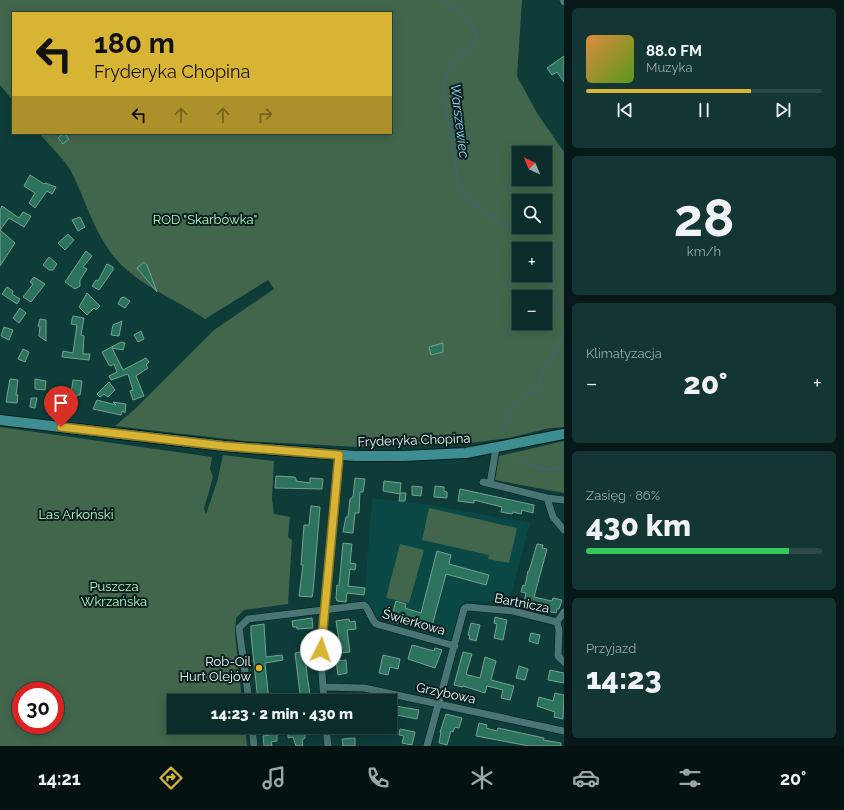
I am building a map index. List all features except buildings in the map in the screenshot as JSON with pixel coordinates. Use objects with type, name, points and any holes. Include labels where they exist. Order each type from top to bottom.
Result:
[{"type":"street","name":"Fryderyka Chopina","points":[[0,420],[224,446],[339,455],[411,456],[466,453],[564,434]]},
{"type":"street","points":[[496,448],[486,483],[547,498],[564,500]]},
{"type":"street","points":[[324,694],[321,658],[339,455]]},
{"type":"street","points":[[547,498],[553,517],[564,530]]},
{"type":"street","name":"Świerkowa","points":[[247,694],[239,628],[241,624],[248,619],[364,605],[368,608],[371,620],[376,624],[455,646]]},
{"type":"street","name":"Bartnicza","points":[[455,646],[464,609],[470,607],[513,611],[557,622],[559,630],[558,656],[564,662]]},
{"type":"street","points":[[557,622],[564,612]]},
{"type":"street","points":[[427,746],[455,646]]},
{"type":"street","name":"Grzybowa","points":[[323,686],[364,688],[564,731]]},
{"type":"street","points":[[253,734],[254,746]]},
{"type":"street","points":[[327,734],[328,746]]},
{"type":"shaded area","points":[[372,498],[430,505],[530,523],[509,602],[465,601],[460,608],[451,641],[373,616],[375,609],[371,608],[370,602],[364,603]]},
{"type":"green space","name":"ROD \"Skarbówka\"","points":[[0,0],[522,0],[517,76],[537,113],[564,152],[564,427],[550,428],[509,438],[455,445],[382,444],[359,447],[244,441],[115,426],[135,409],[214,330],[274,289],[268,280],[205,319],[155,290],[120,264],[111,253],[94,224],[70,169],[40,134],[392,134],[392,12],[12,12],[12,100],[0,85]]},
{"type":"green space","name":"Puszcza Wkrzańska","points":[[0,427],[212,457],[210,469],[213,477],[204,509],[206,514],[217,482],[223,455],[274,461],[272,499],[274,514],[290,517],[288,537],[292,540],[288,604],[244,610],[236,618],[235,633],[241,694],[167,694],[167,734],[246,734],[247,746],[0,746]]},
{"type":"green space","points":[[564,441],[564,493],[495,480],[499,456]]},
{"type":"green space","points":[[429,508],[517,528],[509,563],[488,559],[489,555],[422,540]]},
{"type":"green space","points":[[400,544],[424,550],[409,603],[386,598]]},
{"type":"waterway","name":"Warszewiec","points":[[443,0],[473,25],[478,37],[451,65],[445,80],[444,90],[459,189],[479,209],[507,226],[512,227]]},
{"type":"waterway","name":"Warszewiec","points":[[553,244],[556,252],[556,261],[552,280],[552,299],[556,309],[564,318]]},
{"type":"waterway","name":"Warszewiec","points":[[503,430],[512,405],[538,387],[542,370],[555,354],[564,332]]},
{"type":"waterway","name":"Warszewiec","points":[[517,459],[544,470],[564,468]]},
{"type":"place","name":"Rob-Oil Hurt Olejów","points":[[259,668]]},
{"type":"route","points":[[61,427],[224,446],[339,455],[321,650]]},
{"type":"park label","name":"Las Arkoński","points":[[76,514]]}]
